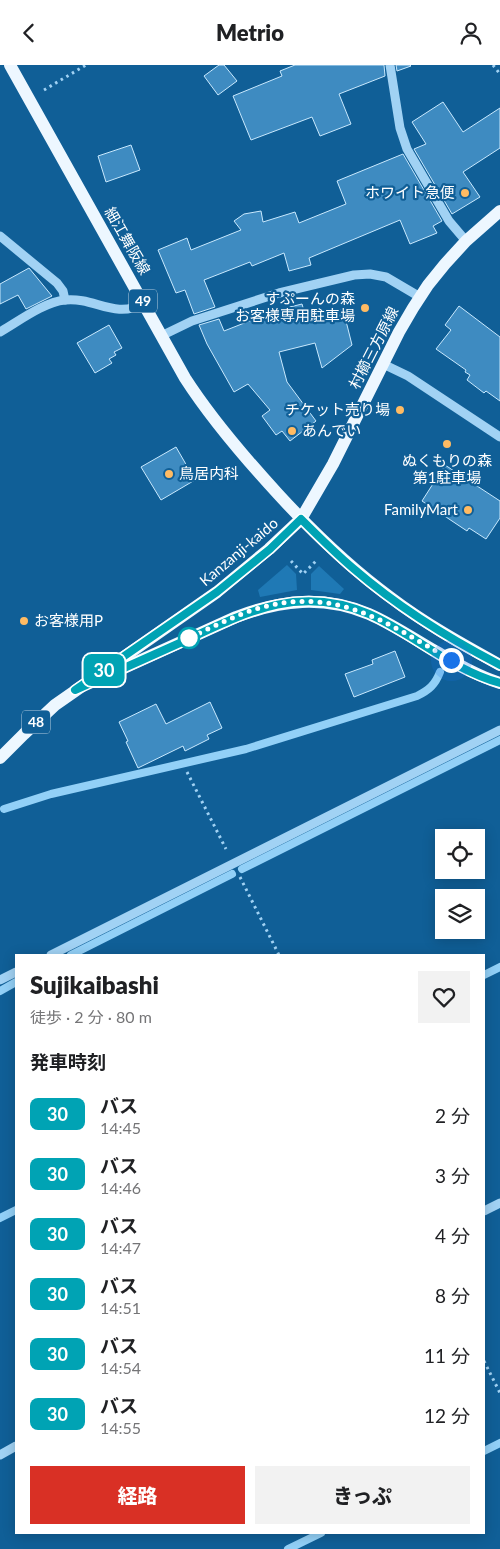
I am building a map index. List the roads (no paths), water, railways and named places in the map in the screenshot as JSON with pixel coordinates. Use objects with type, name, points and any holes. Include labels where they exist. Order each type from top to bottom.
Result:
[{"type":"main road","name":"細江舞阪線","points":[[10,65],[144,303],[180,371],[204,406],[245,457],[301,519]]},
{"type":"main road","name":"村櫛三方原線","points":[[301,519],[333,464],[383,364],[420,297],[445,264],[466,241],[500,211]]},
{"type":"main road","name":"Kanzanji-kaido","points":[[0,758],[39,719],[75,690],[217,592],[270,549],[301,519],[354,569],[390,597],[427,623],[500,665]]},
{"type":"main road","name":"48","points":[[75,690],[248,612],[274,605],[304,601],[332,603],[370,615],[388,623],[467,670],[500,683]]},
{"type":"street","points":[[390,65],[400,127],[407,149],[449,221],[466,241]]},
{"type":"street","points":[[0,236],[57,283],[63,291],[65,300]]},
{"type":"street","points":[[161,337],[192,321],[279,293],[354,275],[370,274],[386,277],[420,297]]},
{"type":"street","points":[[0,332],[49,304],[65,300],[127,310],[144,303]]},
{"type":"street","points":[[383,364],[408,376],[500,437]]},
{"type":"street","points":[[53,954],[500,730]]},
{"type":"street","points":[[0,981],[15,973]]},
{"type":"street","points":[[485,1210],[500,1203]]},
{"type":"street","points":[[0,1455],[15,1448]]},
{"type":"waterway","points":[[4,809],[51,794],[246,749],[417,696],[431,687],[440,672]]},
{"type":"waterway","points":[[242,869],[500,740]]},
{"type":"waterway","points":[[73,954],[232,874]]},
{"type":"waterway","points":[[485,974],[500,967]]},
{"type":"waterway","points":[[0,991],[15,983]]},
{"type":"waterway","points":[[0,1218],[15,1210]]},
{"type":"waterway","points":[[485,1450],[500,1443]]},
{"type":"waterway","points":[[288,1549],[319,1534]]},
{"type":"place","name":"ホワイト急便","points":[[465,193]]},
{"type":"place","name":"すぷーんの森 お客様専用駐車場","points":[[365,308]]},
{"type":"place","name":"チケット売り場","points":[[400,410]]},
{"type":"place","name":"あんでい","points":[[292,431]]},
{"type":"place","name":"ぬくもりの森 第1駐車場","points":[[447,444]]},
{"type":"place","name":"鳥居内科","points":[[169,474]]},
{"type":"place","name":"FamilyMart","points":[[468,510]]},
{"type":"place","name":"お客様用P","points":[[24,621]]}]
